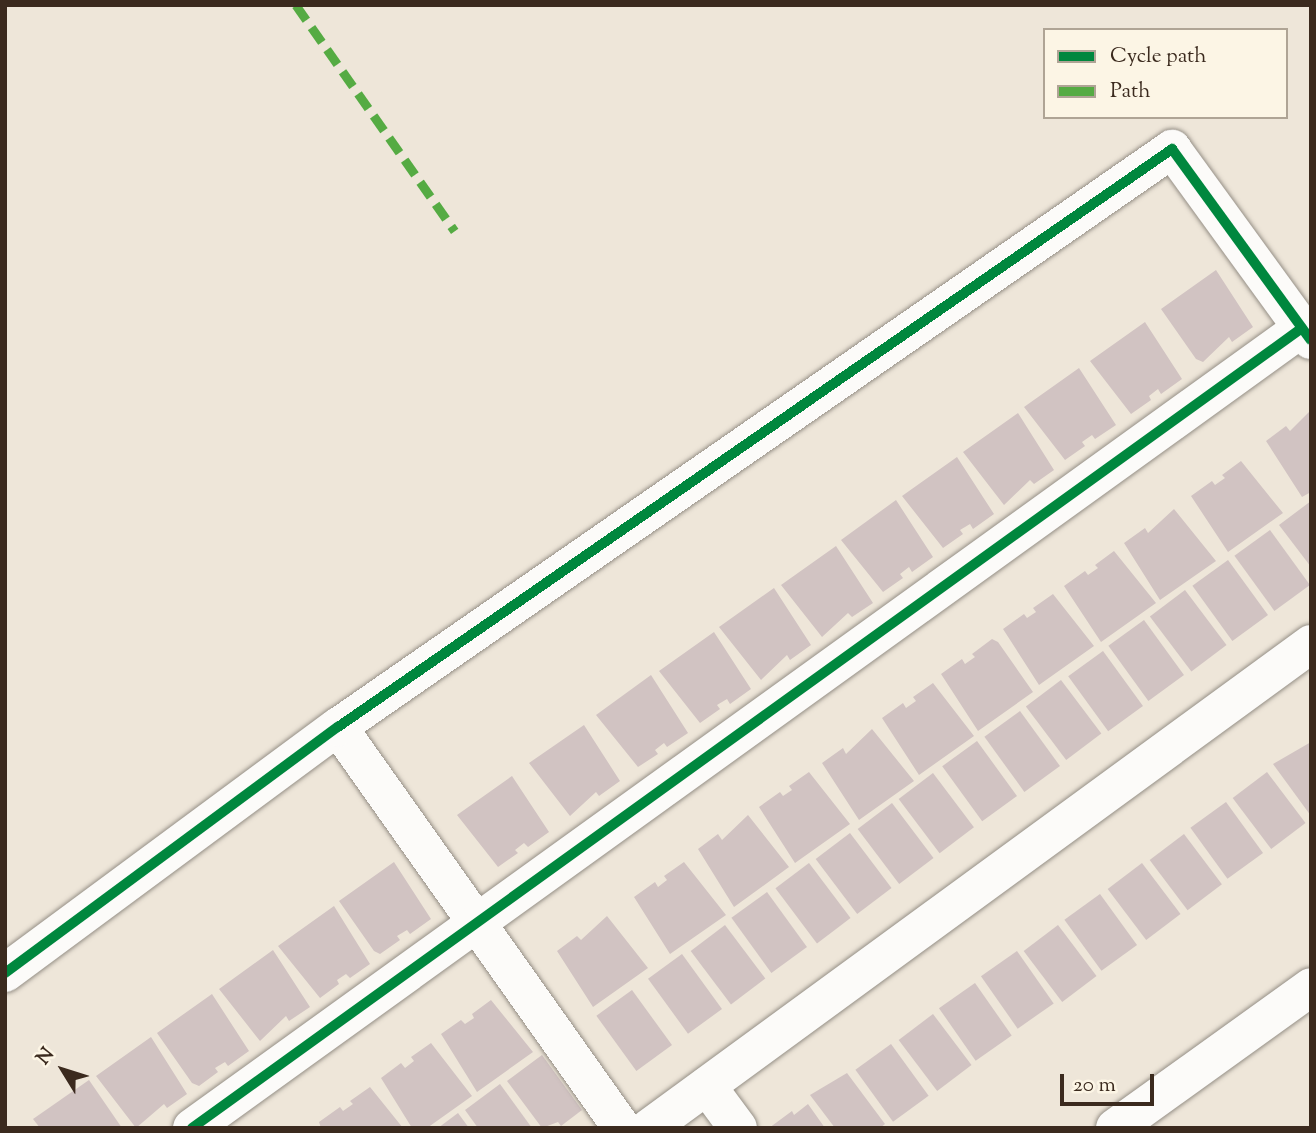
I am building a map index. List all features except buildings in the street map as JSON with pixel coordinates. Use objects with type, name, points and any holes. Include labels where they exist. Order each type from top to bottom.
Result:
[{"type":"street","points":[[5,973],[338,727],[1172,149],[1306,334],[192,1128]]},
{"type":"street","points":[[649,1128],[1311,644]]},
{"type":"street","points":[[338,727],[622,1128]]},
{"type":"street","points":[[1115,1128],[1311,987]]},
{"type":"street","points":[[707,1086],[738,1128]]},
{"type":"marked path","points":[[296,5],[455,231]]},
{"type":"cycle path","points":[[5,973],[338,727],[1172,149],[1311,340]]},
{"type":"cycle path","points":[[192,1128],[1302,328]]}]
